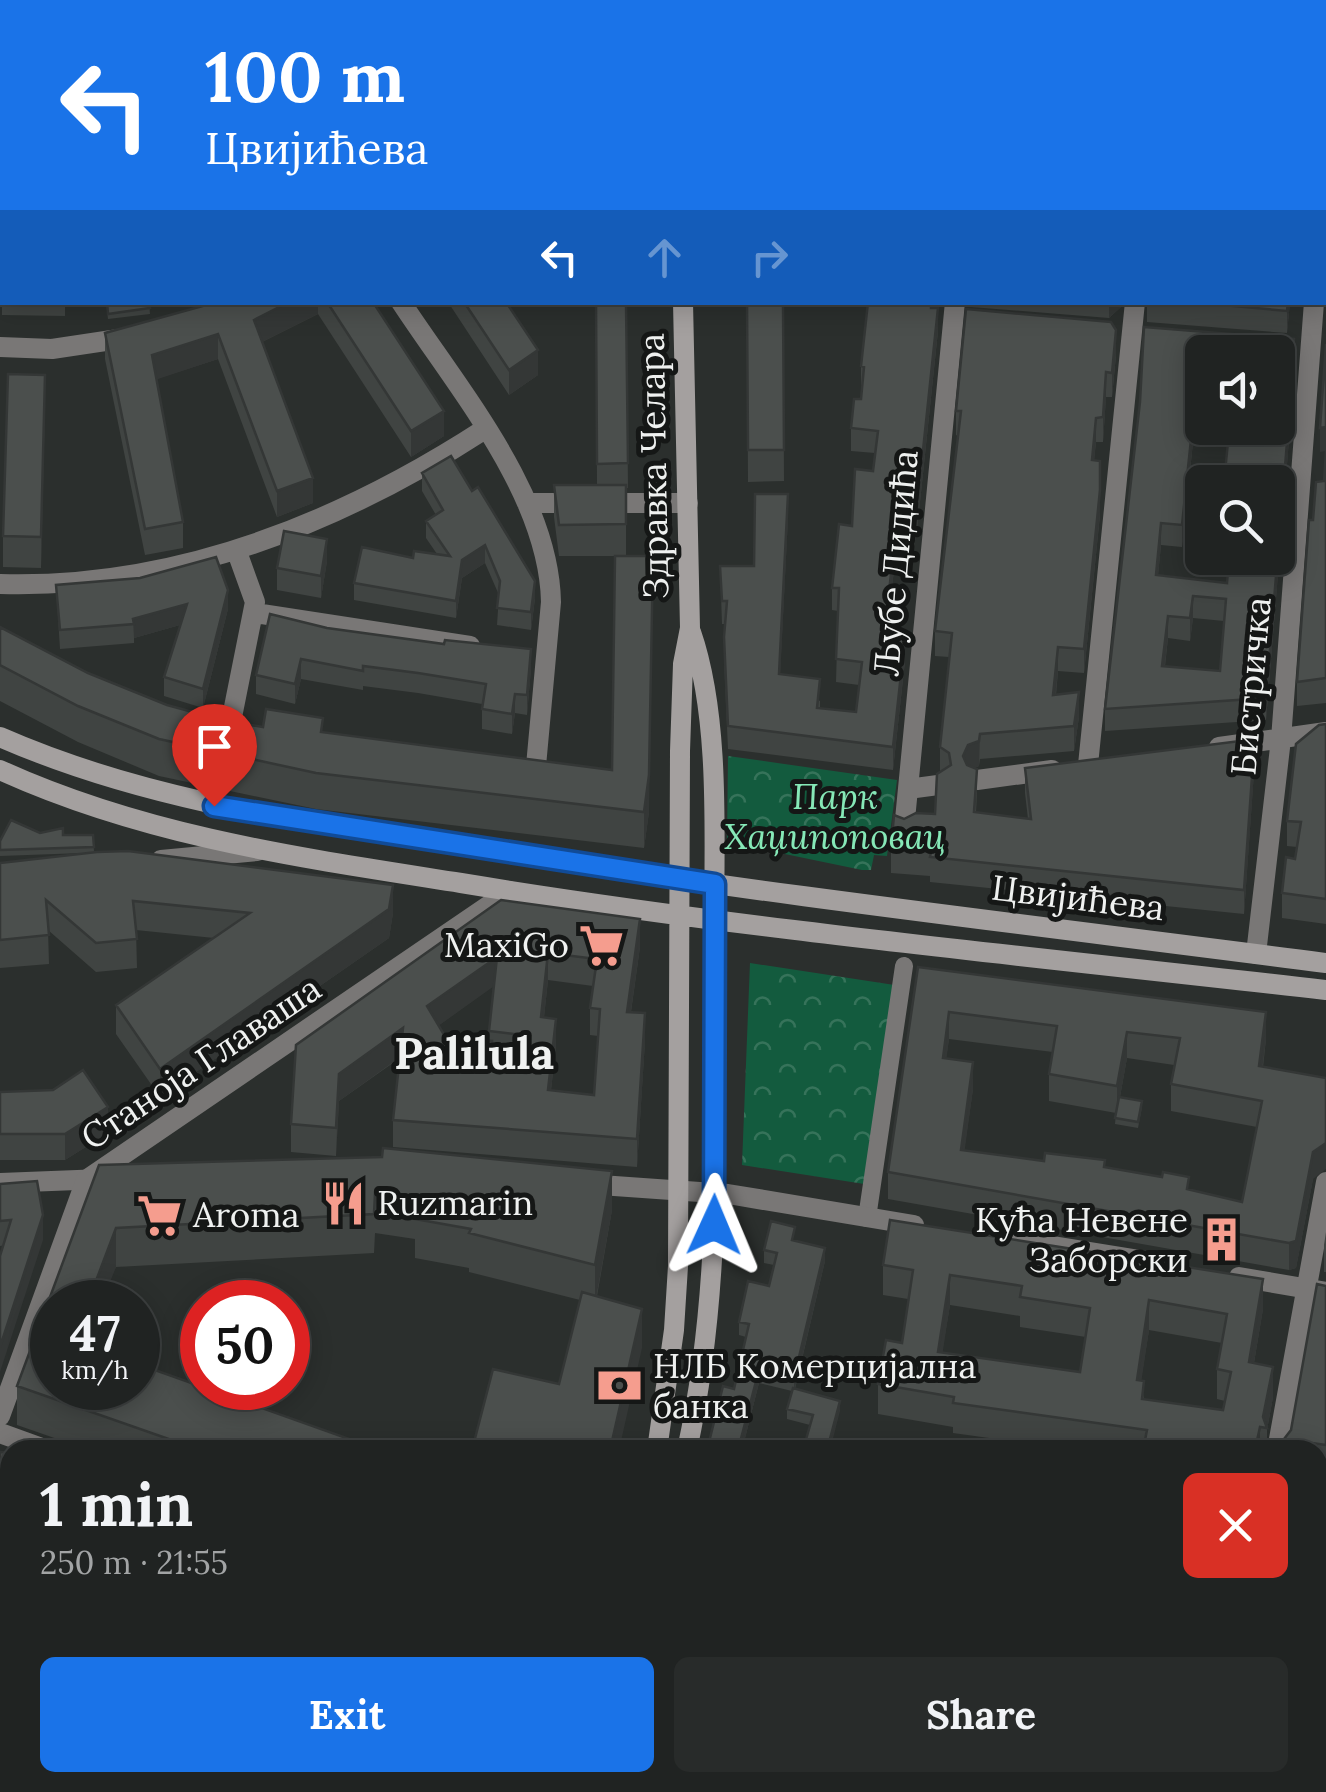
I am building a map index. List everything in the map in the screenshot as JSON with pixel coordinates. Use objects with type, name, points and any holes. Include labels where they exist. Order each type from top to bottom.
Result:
[{"type":"main road","name":"Здравка Челара","points":[[658,1440],[674,1330],[679,1191],[682,678],[690,628],[683,305]]},
{"type":"main road","name":"Здравка Челара","points":[[689,1440],[711,1316],[715,1193],[715,884],[704,677],[690,628]]},
{"type":"main road","name":"Цвијићева","points":[[0,736],[114,780],[680,879],[1326,963]]},
{"type":"main road","name":"Цвијићева","points":[[0,770],[150,826],[260,851],[681,916],[1326,990]]},
{"type":"street","points":[[403,305],[485,429],[540,530],[550,577],[538,656],[536,766]]},
{"type":"street","points":[[978,780],[1097,764],[1135,305]]},
{"type":"street","name":"Бистричка","points":[[1256,954],[1282,739],[1300,348],[1313,305]]},
{"type":"street","name":"Љубе Дидића","points":[[904,830],[960,314]]},
{"type":"street","points":[[0,347],[88,346],[160,330]]},
{"type":"street","points":[[0,584],[62,584],[116,577],[237,552],[382,488],[485,429]]},
{"type":"street","points":[[528,503],[688,503]]},
{"type":"street","points":[[224,757],[255,613],[254,592],[237,552]]},
{"type":"street","points":[[255,613],[489,648]]},
{"type":"street","points":[[1204,749],[1326,732]]},
{"type":"street","points":[[908,789],[938,785]]},
{"type":"street","points":[[135,863],[260,851]]},
{"type":"street","name":"Станоја Главаша","points":[[0,1416],[86,1180],[510,891]]},
{"type":"street","points":[[867,1218],[904,966]]},
{"type":"street","points":[[0,1183],[137,1176]]},
{"type":"street","points":[[1279,1440],[1316,1290],[1326,1182]]},
{"type":"street","points":[[570,1183],[715,1193],[942,1229]]},
{"type":"street","points":[[980,1235],[1168,1265]]},
{"type":"street","points":[[1223,1274],[1316,1290]]},
{"type":"green space","name":"Парк Хаџипоповац","points":[[728,756],[897,780],[887,856],[874,855],[871,870],[862,870],[727,842]]},
{"type":"green space","points":[[750,963],[901,986],[877,1186],[742,1165]]},
{"type":"building","points":[[107,305],[150,305],[150,308],[108,314]]},
{"type":"building","points":[[206,305],[283,305],[254,320],[313,478],[277,491],[218,334],[152,355],[183,522],[145,529],[105,333]]},
{"type":"building","points":[[329,305],[375,305],[444,411],[411,431]]},
{"type":"building","points":[[466,305],[508,305],[538,350],[509,370]]},
{"type":"building","points":[[596,305],[626,305],[628,463],[597,464]]},
{"type":"building","points":[[747,305],[783,305],[784,450],[748,450]]},
{"type":"building","points":[[868,305],[938,308],[913,532],[896,530],[884,636],[905,638],[893,747],[728,726],[724,637],[727,601],[722,601],[720,566],[754,566],[755,494],[788,494],[779,674],[820,679],[817,708],[856,712],[862,662],[836,659],[839,588],[832,588],[839,524],[852,526],[855,469],[873,471],[878,431],[851,428],[854,399],[861,399]]},
{"type":"building","points":[[1222,305],[1288,305],[1287,311]]},
{"type":"building","points":[[966,309],[1111,322],[1116,330],[1112,373],[1106,372],[1103,417],[1096,418],[1092,460],[1100,461],[1100,490],[1084,649],[1058,647],[1053,695],[1079,692],[1074,726],[980,734],[979,741],[968,745],[963,756],[967,765],[977,769],[974,812],[1031,819],[1025,768],[1240,741],[1254,748],[1244,890],[930,857],[931,852],[891,849],[894,815],[904,819],[916,813],[935,814],[937,774],[951,765],[949,753],[940,747],[952,633],[935,631],[961,411],[956,411]]},
{"type":"building","points":[[1144,327],[1244,335],[1185,335],[1185,445],[1190,445],[1188,465],[1185,465],[1182,525],[1161,523],[1156,575],[1227,583],[1228,575],[1277,575],[1266,698],[1105,709],[1140,402]],"holes":[[[1193,596],[1226,599],[1220,671],[1162,666],[1168,616],[1190,618]]]},
{"type":"building","points":[[1326,344],[1326,427],[1320,428]]},
{"type":"building","points":[[8,374],[45,375],[41,537],[3,536]]},
{"type":"building","points":[[1228,445],[1287,445],[1285,465],[1226,465]]},
{"type":"building","points":[[1326,451],[1326,678],[1297,682],[1309,520],[1313,520],[1316,482],[1324,481]]},
{"type":"building","points":[[451,456],[472,491],[478,487],[535,581],[531,612],[497,608],[500,581],[485,545],[462,560],[456,601],[354,583],[362,547],[413,558],[414,551],[450,556],[426,521],[443,510],[422,473]]},
{"type":"building","points":[[554,485],[626,485],[626,524],[559,525]]},
{"type":"building","points":[[284,531],[327,539],[321,576],[277,568]]},
{"type":"building","points":[[615,556],[653,556],[649,775],[644,812],[316,773],[159,739],[78,706],[0,665],[0,627],[88,673],[167,705],[211,717],[214,730],[222,734],[234,730],[238,723],[263,727],[266,709],[323,718],[321,732],[612,770]]},
{"type":"building","points":[[216,557],[228,590],[203,689],[164,677],[187,604],[133,619],[134,624],[60,630],[56,585],[140,578]]},
{"type":"building","points":[[270,614],[327,628],[444,644],[445,640],[531,649],[527,695],[515,694],[512,714],[482,709],[486,684],[418,673],[363,666],[363,671],[301,659],[295,684],[256,675]]},
{"type":"building","points":[[1326,724],[1326,899],[1282,893],[1286,857],[1295,859],[1301,822],[1287,821],[1296,744],[1319,725]]},
{"type":"building","points":[[11,820],[40,833],[63,828],[63,835],[93,835],[94,847],[0,850],[0,841]]},
{"type":"building","points":[[128,851],[393,885],[389,909],[160,1069],[116,1005],[250,913],[133,901],[137,939],[96,943],[46,900],[49,935],[0,940],[0,863]]},
{"type":"building","points":[[501,900],[640,919],[627,1012],[645,1013],[637,1139],[393,1120],[403,1028],[339,1074],[336,1128],[291,1124],[296,1045]],"holes":[[[548,953],[597,959],[590,1008],[600,1009],[594,1095],[548,1090],[556,1019],[541,1017]],[[497,957],[489,1031],[530,1036],[526,1073],[490,1071],[492,1041],[446,1038],[427,1006]]]},
{"type":"building","points":[[918,967],[1266,1012],[1259,1066],[1326,1078],[1326,1143],[1313,1152],[1296,1241],[1289,1243],[888,1172]],"holes":[[[949,1012],[1057,1026],[1049,1074],[1117,1086],[1127,1032],[1180,1038],[1171,1084],[1262,1101],[1242,1202],[1187,1189],[1189,1177],[1163,1172],[1162,1177],[1104,1167],[1105,1160],[1045,1153],[1044,1161],[961,1150],[973,1062],[943,1058]]]},
{"type":"building","points":[[83,1070],[108,1107],[65,1134],[0,1134],[0,1092],[53,1090]]},
{"type":"building","points":[[1119,1097],[1142,1101],[1138,1122],[1115,1118]]},
{"type":"building","points":[[383,1148],[612,1171],[595,1265],[469,1233],[471,1229],[415,1219],[418,1201],[375,1194],[374,1214],[116,1228],[96,1280],[56,1280],[99,1165],[382,1157]]},
{"type":"building","points":[[37,1181],[43,1215],[0,1347],[0,1256],[11,1220],[0,1221],[0,1184]]},
{"type":"building","points":[[890,1220],[1263,1279],[1249,1362],[1273,1367],[1263,1417],[1267,1428],[1260,1427],[1257,1440],[1145,1440],[1147,1430],[953,1403],[954,1397],[878,1384],[886,1340],[902,1343],[913,1270],[883,1265]],"holes":[[[950,1275],[1022,1286],[1020,1297],[1090,1308],[1080,1372],[938,1352]],[[1149,1300],[1227,1314],[1217,1369],[1231,1372],[1223,1410],[1142,1399],[1144,1381],[1137,1380]]]},
{"type":"building","points":[[771,1221],[795,1227],[792,1240],[825,1248],[794,1378],[759,1370],[741,1440],[710,1440],[723,1386],[734,1389],[749,1324],[739,1322],[748,1281],[769,1286],[777,1253],[764,1250]]},
{"type":"building","points":[[1317,1284],[1326,1286],[1326,1440],[1284,1439],[1291,1430]]},
{"type":"building","points":[[582,1292],[642,1309],[612,1440],[475,1440],[493,1369],[559,1384]]},
{"type":"building","points":[[30,1351],[30,1391],[17,1386]]},
{"type":"building","points":[[160,1372],[180,1379],[180,1410],[267,1410],[352,1440],[171,1440],[86,1410],[160,1410]]},
{"type":"building","points":[[793,1388],[840,1401],[830,1440],[806,1440],[813,1415],[787,1409]]},
{"type":"place","name":"MaxiGo","points":[[602,945]]},
{"type":"place","name":"Ruzmarin","points":[[344,1203]]},
{"type":"place","name":"Aroma","points":[[160,1215]]},
{"type":"place","name":"Кућа Невене Заборски","points":[[1221,1240]]},
{"type":"place","name":"НЛБ Комерцијална банка","points":[[620,1386]]},
{"type":"district","name":"Palilula","points":[[474,1053]]},
{"type":"route","points":[[214,806],[715,884],[714,1225]]}]
